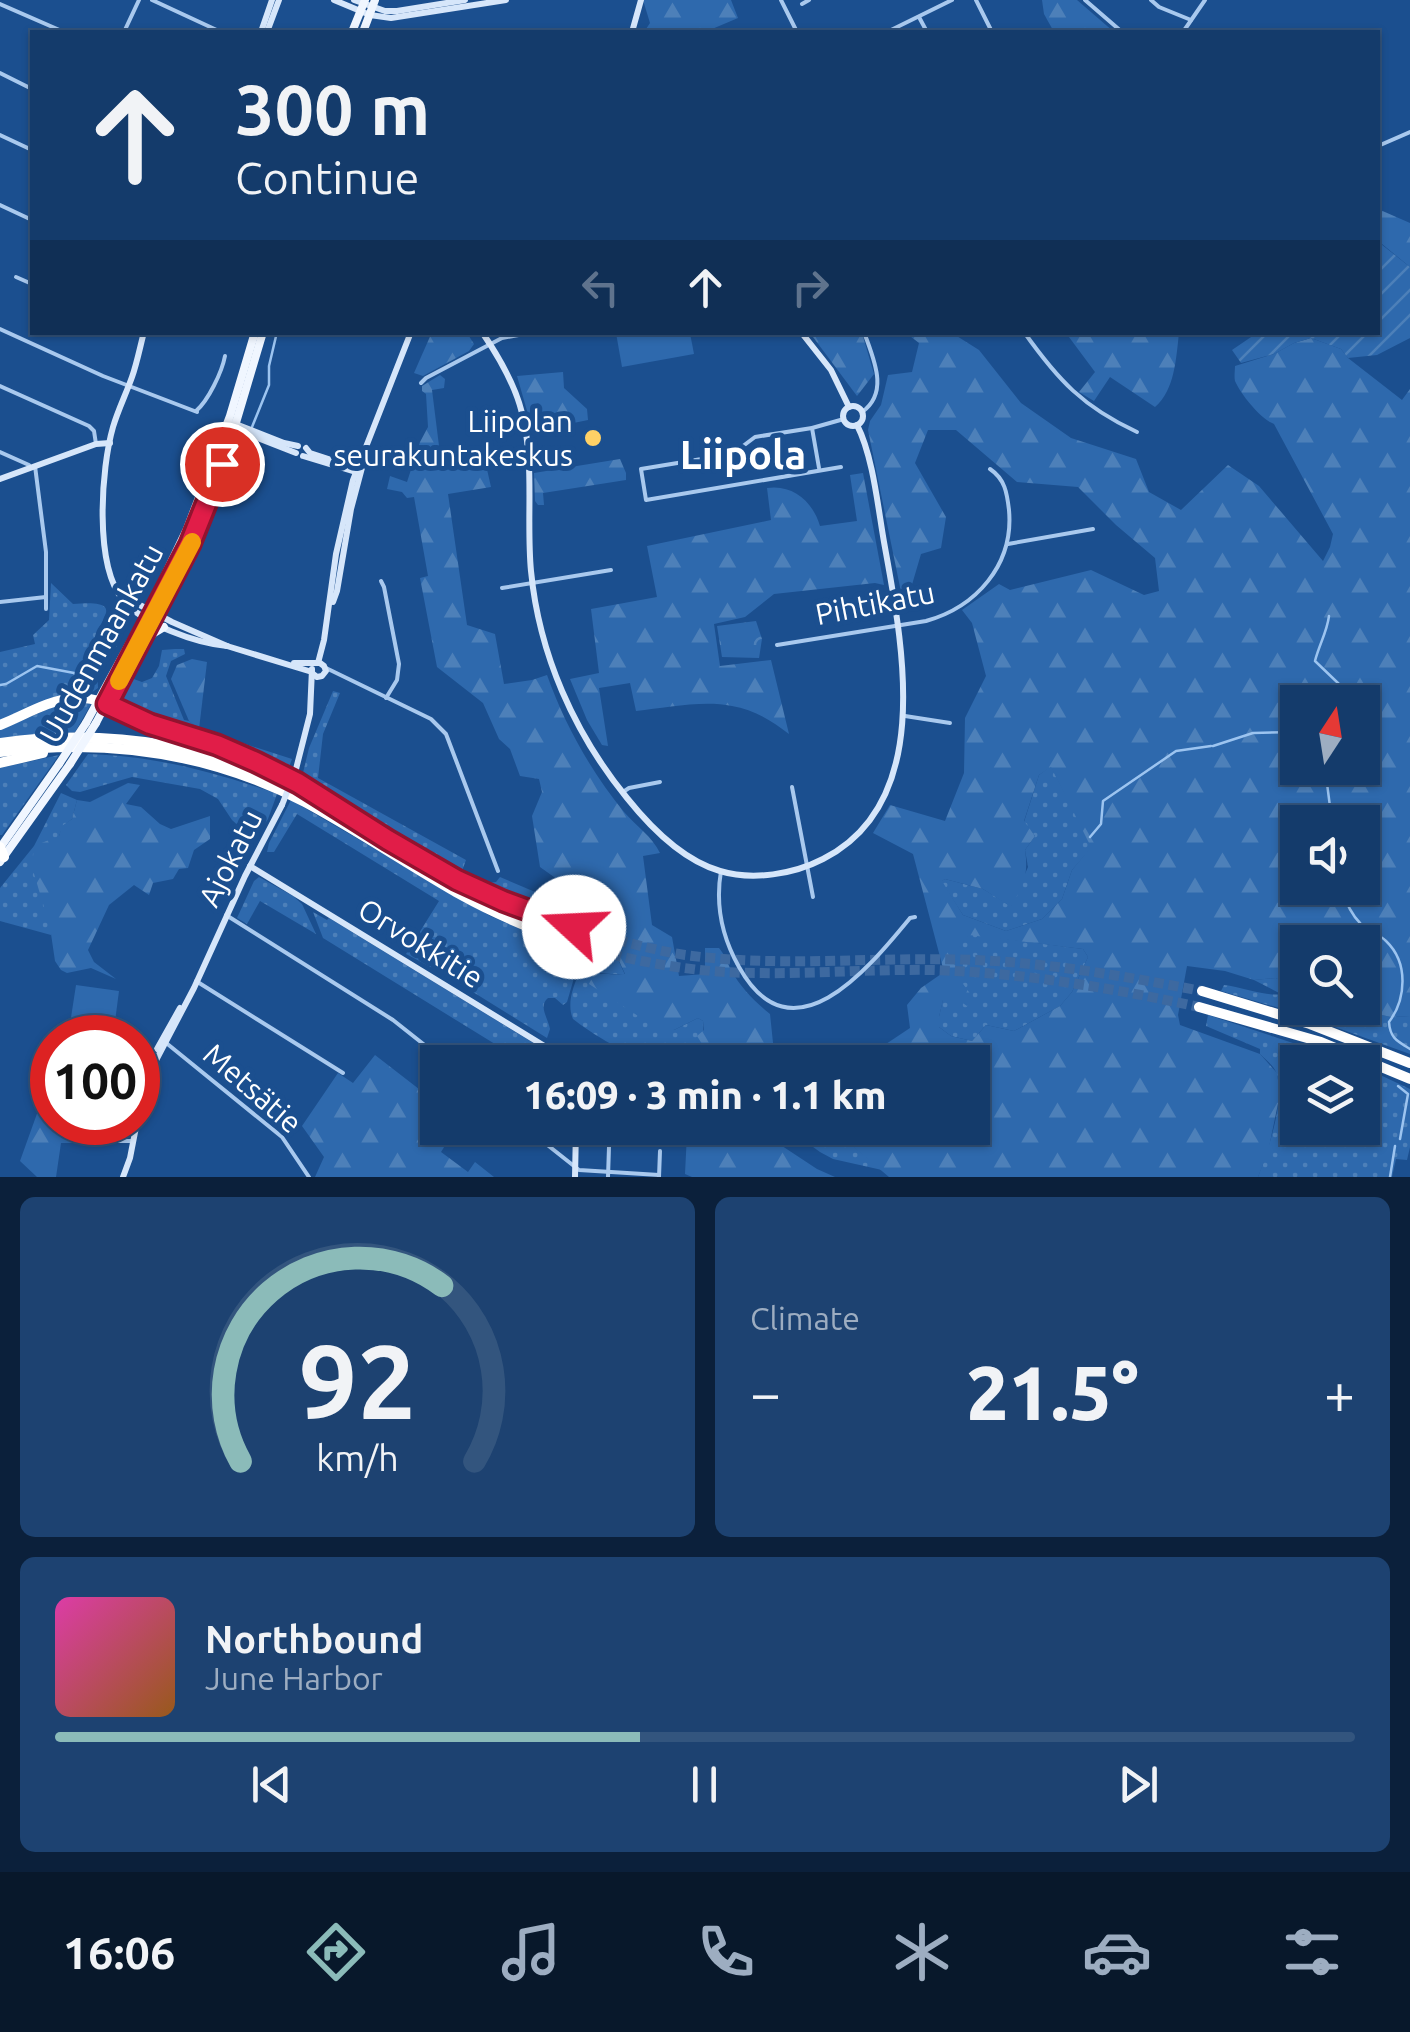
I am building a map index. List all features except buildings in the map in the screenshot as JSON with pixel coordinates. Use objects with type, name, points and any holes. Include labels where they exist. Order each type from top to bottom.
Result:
[{"type":"highway","points":[[0,726],[63,700],[103,702],[150,724],[256,762],[310,790],[388,840]]},
{"type":"highway","points":[[0,743],[102,737],[192,750],[238,764],[289,784],[475,888],[574,927]]},
{"type":"highway","points":[[0,752],[69,746],[142,750],[193,760],[264,783],[324,813],[488,910],[568,942]]},
{"type":"highway","points":[[0,763],[65,750],[142,750]]},
{"type":"highway","points":[[1202,991],[1294,1019],[1410,1062]]},
{"type":"highway","points":[[1199,1007],[1292,1033],[1373,1062],[1410,1080]]},
{"type":"main road","points":[[353,30],[368,6]]},
{"type":"main road","name":"Uudenmaankatu","points":[[236,427],[253,335]]},
{"type":"main road","name":"Uudenmaankatu","points":[[1,853],[70,764],[96,722],[103,702],[190,544],[236,427],[262,335]]},
{"type":"main road","name":"Uudenmaankatu","points":[[1,853],[103,702],[130,658],[150,614]]},
{"type":"main road","points":[[130,658],[164,628]]},
{"type":"street","points":[[125,30],[140,0]]},
{"type":"street","points":[[152,0],[217,30]]},
{"type":"street","points":[[265,30],[276,0]]},
{"type":"street","points":[[334,0],[397,11],[465,0]]},
{"type":"street","points":[[354,0],[400,17],[506,0]]},
{"type":"street","points":[[633,30],[641,0]]},
{"type":"street","points":[[781,0],[796,30]]},
{"type":"street","points":[[802,4],[809,0]]},
{"type":"street","points":[[891,30],[952,0]]},
{"type":"street","points":[[976,0],[991,30]]},
{"type":"street","points":[[1085,0],[1120,30]]},
{"type":"street","points":[[1151,0],[1158,7],[1191,20]]},
{"type":"street","points":[[1184,30],[1202,1]]},
{"type":"street","points":[[0,4],[59,30]]},
{"type":"street","points":[[919,17],[926,30]]},
{"type":"street","points":[[0,74],[30,87]]},
{"type":"street","points":[[1380,145],[1410,132]]},
{"type":"street","points":[[0,135],[30,149]]},
{"type":"street","points":[[0,205],[30,219]]},
{"type":"street","points":[[16,277],[30,283]]},
{"type":"street","points":[[0,329],[196,412],[206,400],[224,356]]},
{"type":"street","points":[[143,335],[110,443],[102,531],[105,550],[125,602],[227,646]]},
{"type":"street","name":"Ajokatu","points":[[160,1048],[196,981],[296,769],[328,613],[337,591],[359,471],[410,335]]},
{"type":"street","points":[[484,335],[512,382],[524,421],[533,584],[558,683],[582,732],[622,792],[664,838],[694,860],[721,872],[767,874],[807,866],[834,854],[868,824],[882,803],[894,768],[904,672],[899,625],[872,475],[857,425]]},
{"type":"street","points":[[422,383],[502,338],[518,335]]},
{"type":"street","points":[[803,335],[831,370],[849,407]]},
{"type":"street","points":[[862,412],[873,400],[878,376],[865,335]]},
{"type":"street","points":[[1026,335],[1061,382],[1088,404],[1137,432]]},
{"type":"street","points":[[0,386],[90,426],[96,444]]},
{"type":"street","points":[[849,407],[860,408],[862,412],[863,418],[857,425],[844,419],[849,407]]},
{"type":"street","points":[[841,467],[646,500],[641,470],[726,455],[755,437],[844,419]]},
{"type":"street","points":[[236,427],[359,471]]},
{"type":"street","points":[[812,428],[820,470]]},
{"type":"street","points":[[0,479],[96,444],[110,443]]},
{"type":"street","points":[[0,452],[33,467]]},
{"type":"street","points":[[33,467],[46,552],[46,609]]},
{"type":"street","points":[[990,469],[1004,484],[1010,526],[1008,544],[1093,529]]},
{"type":"street","name":"Pihtikatu","points":[[777,645],[938,618],[970,601],[991,579],[1008,544]]},
{"type":"street","points":[[502,588],[611,570]]},
{"type":"street","points":[[381,581],[398,664],[397,680],[386,698]]},
{"type":"street","points":[[0,602],[46,597]]},
{"type":"street","points":[[150,614],[164,628],[191,639],[319,670],[431,719],[446,734],[498,871]]},
{"type":"street","points":[[902,716],[950,723]]},
{"type":"street","points":[[622,792],[660,782]]},
{"type":"street","points":[[792,786],[813,897]]},
{"type":"street","name":"Orvokkitie","points":[[250,866],[543,1045]]},
{"type":"street","points":[[721,872],[718,906],[730,952],[758,993],[784,1008],[812,1006],[848,986],[915,917]]},
{"type":"street","points":[[226,915],[394,1020],[425,1045]]},
{"type":"street","points":[[196,981],[344,1072]]},
{"type":"street","name":"Metsätie","points":[[163,1041],[282,1137],[309,1177]]},
{"type":"street","name":"Ajokatu","points":[[123,1177],[131,1145]]},
{"type":"street","points":[[548,1145],[579,1170],[609,1174],[659,1176],[660,1152]]},
{"type":"street","points":[[575,1177],[576,1145]]},
{"type":"street","points":[[609,1147],[609,1174]]},
{"type":"green space","points":[[643,0],[731,0],[738,18],[710,30],[645,30],[650,23]]},
{"type":"green space","points":[[1042,0],[1077,0],[1112,30],[1053,30]]},
{"type":"green space","points":[[1380,210],[1410,223],[1410,267],[1382,244]]},
{"type":"green space","points":[[1380,245],[1410,267],[1410,338],[1377,355],[1348,358],[1341,349],[1311,338],[1241,363],[1232,350],[1254,335],[1380,335]]},
{"type":"green space","points":[[431,335],[468,335],[474,344],[469,351],[423,376],[414,373]]},
{"type":"green space","points":[[616,335],[690,335],[694,354],[622,367]]},
{"type":"green space","points":[[811,335],[863,335],[874,374],[857,396]]},
{"type":"green space","points":[[909,335],[955,335],[979,350],[1021,403],[1071,438],[1136,459],[1149,492],[1181,510],[1228,465],[1259,486],[1323,561],[1333,534],[1274,424],[1258,412],[1238,387],[1235,366],[1311,338],[1341,349],[1402,400],[1410,389],[1410,1016],[1380,1015],[1380,925],[1280,925],[1280,980],[1254,980],[1187,966],[1178,1015],[1180,1025],[1260,1054],[1277,1073],[1280,1094],[1268,1152],[1258,1177],[889,1177],[851,1145],[990,1145],[990,1045],[884,1045],[910,1028],[907,1005],[921,988],[944,972],[913,854],[873,833],[890,805],[945,821],[964,773],[965,718],[986,676],[972,623],[962,610],[999,584],[1010,590],[1091,570],[1144,595],[1159,591],[1155,558],[1078,487],[1017,482],[956,430],[928,430],[915,463],[946,517],[941,548],[921,554],[911,588],[901,592],[868,430],[881,405],[888,375],[912,372],[919,343]],"holes":[[[1051,767],[1091,847],[1072,870],[1062,899],[1042,919],[1006,931],[963,915],[942,881],[983,889],[1011,907],[1024,880],[1025,850],[1035,836],[1024,821],[1039,775]],[[969,935],[1083,949],[1088,957],[1072,992],[1060,1006],[1014,1031],[986,1025],[972,1041],[951,1036],[939,1027],[943,1000],[957,999],[967,1006],[974,999],[958,977],[958,949]]]},
{"type":"green space","points":[[1067,335],[1179,335],[1167,392],[1155,407],[1110,377],[1094,401],[1079,392],[1095,372]]},
{"type":"green space","points":[[563,372],[564,388],[587,409],[588,420],[532,428],[517,376]]},
{"type":"green space","points":[[440,375],[445,379],[444,388],[432,390],[442,470],[486,465],[491,487],[448,494],[467,625],[495,634],[504,684],[547,675],[590,764],[612,797],[660,853],[643,856],[652,925],[672,937],[679,976],[705,974],[705,948],[719,948],[739,983],[770,1014],[773,1045],[703,1045],[697,1036],[704,1030],[703,1021],[698,1018],[674,1030],[655,1027],[589,984],[596,976],[625,974],[598,914],[572,900],[568,887],[540,867],[532,816],[542,792],[539,779],[520,776],[510,749],[499,739],[483,703],[437,667],[420,578],[428,576],[414,497],[387,489],[390,476],[407,482],[428,427],[422,386]]},
{"type":"green space","points":[[620,459],[626,480],[543,493],[544,505],[535,501],[534,473]]},
{"type":"green space","points":[[863,473],[884,585],[774,594],[745,617],[714,624],[720,666],[771,660],[789,734],[762,716],[720,704],[636,711],[630,683],[599,688],[608,746],[602,745],[570,679],[599,673],[591,609],[657,597],[647,546],[771,520],[767,488],[785,489],[801,497],[820,526],[857,521],[850,475]]},
{"type":"green space","points":[[51,583],[73,604],[91,603],[106,608],[93,646],[98,688],[0,721],[0,652],[35,644],[33,635],[49,620]]},
{"type":"green space","points":[[756,621],[762,639],[759,658],[722,657],[717,626]]},
{"type":"green space","points":[[184,649],[185,654],[171,661],[166,676],[184,720],[199,729],[292,759],[287,773],[120,702],[128,677],[142,682],[152,678],[162,650]]},
{"type":"green space","points":[[192,659],[207,662],[199,729],[189,721],[171,679],[177,665]]},
{"type":"green space","points":[[333,691],[340,693],[323,734],[318,778],[466,860],[462,871],[488,883],[500,877],[561,903],[557,916],[458,875],[301,781],[309,748]]},
{"type":"green space","points":[[60,704],[91,704],[75,732],[0,739],[0,730]]},
{"type":"green space","points":[[88,754],[184,766],[277,794],[268,819],[254,840],[232,820],[218,799],[200,789],[132,777],[72,791],[66,785]]},
{"type":"green space","points":[[59,755],[2,835],[0,835],[0,768]]},
{"type":"green space","points":[[1051,766],[1092,847],[1072,870],[1062,899],[1042,919],[1006,931],[963,915],[941,881],[983,889],[1011,906],[1028,867],[1025,850],[1035,836],[1024,822],[1039,775]]},
{"type":"green space","points":[[128,783],[140,785],[126,804],[141,807],[171,829],[210,816],[210,839],[194,850],[188,868],[179,869],[173,879],[153,883],[149,895],[134,885],[109,905],[88,950],[94,962],[116,979],[91,968],[67,973],[55,961],[50,927],[32,867],[34,846],[59,836],[62,826],[72,819],[77,800],[90,802]]},
{"type":"green space","points":[[61,793],[77,800],[72,819],[59,836],[51,935],[0,921],[0,888],[34,846]]},
{"type":"green space","points":[[291,800],[490,916],[548,941],[546,949],[566,958],[580,916],[587,929],[586,937],[567,1002],[563,1005],[548,998],[544,1005],[550,1029],[547,1038],[406,954],[439,901],[297,814],[274,852],[267,852]]},
{"type":"green space","points":[[259,877],[302,904],[316,934],[260,901],[247,924],[237,918]]},
{"type":"green space","points":[[572,900],[598,914],[625,975],[599,973],[674,1030],[698,1018],[703,1021],[704,1045],[614,1045],[573,1019],[570,1005],[590,929],[585,915]]},
{"type":"green space","points":[[313,912],[329,918],[537,1045],[496,1045],[323,938]]},
{"type":"green space","points":[[969,934],[1083,949],[1088,957],[1072,992],[1060,1006],[1014,1031],[986,1025],[972,1041],[951,1036],[939,1027],[943,999],[957,999],[958,948]]},
{"type":"green space","points":[[1276,978],[1280,980],[1280,993],[1254,980]]},
{"type":"green space","points":[[76,985],[119,991],[116,1015],[71,1015]]},
{"type":"green space","points":[[1224,985],[1280,994],[1280,1008],[1221,991]]},
{"type":"green space","points":[[1208,1015],[1299,1045],[1280,1045],[1280,1145],[1380,1145],[1380,1075],[1410,1089],[1407,1160],[1396,1159],[1392,1177],[1258,1177],[1278,1110],[1276,1072],[1260,1049],[1206,1026]]},
{"type":"green space","points":[[1380,1015],[1410,1016],[1410,1054],[1329,1025],[1380,1025]]},
{"type":"green space","points":[[375,1055],[420,1090],[420,1145],[445,1145],[441,1152],[468,1172],[475,1162],[494,1177],[315,1177],[324,1157],[302,1126],[338,1073],[353,1083]]},
{"type":"green space","points":[[30,1133],[30,1145],[61,1145],[56,1177],[37,1177],[20,1161]]},
{"type":"green space","points":[[686,1145],[781,1145],[835,1177],[692,1177],[685,1174]]},
{"type":"green space","points":[[810,1145],[852,1145],[882,1170],[833,1159]]},
{"type":"waterway","points":[[252,427],[269,385],[276,335]]},
{"type":"waterway","points":[[235,478],[247,446]]},
{"type":"waterway","points":[[1329,616],[1315,661],[1339,685]]},
{"type":"waterway","points":[[105,656],[115,646]]},
{"type":"waterway","points":[[0,685],[37,666],[90,676],[102,663]]},
{"type":"waterway","points":[[1213,746],[1253,733],[1280,732]]},
{"type":"waterway","points":[[1090,837],[1101,824],[1103,801],[1176,751],[1211,746]]},
{"type":"waterway","points":[[1327,785],[1330,805]]},
{"type":"waterway","points":[[1348,905],[1356,919],[1386,941],[1399,960],[1402,992],[1389,1022],[1395,1038],[1410,1049]]},
{"type":"waterway","points":[[1398,1086],[1408,1094],[1400,1139]]},
{"type":"waterway","points":[[1390,1177],[1395,1146]]},
{"type":"tunnel","points":[[574,927],[657,950],[721,959],[1004,962],[1089,971],[1202,991]]},
{"type":"tunnel","points":[[568,942],[638,960],[709,971],[912,970],[1001,974],[1068,982],[1199,1007]]},
{"type":"slow traffic","points":[[119,681],[192,542]]},
{"type":"place","name":"Liipolan seurakuntakeskus","points":[[593,438]]},
{"type":"district","name":"Liipola","points":[[743,454]]},
{"type":"route","points":[[222,464],[179,568],[107,704],[150,724],[256,762],[298,783],[457,880],[574,927]]}]
